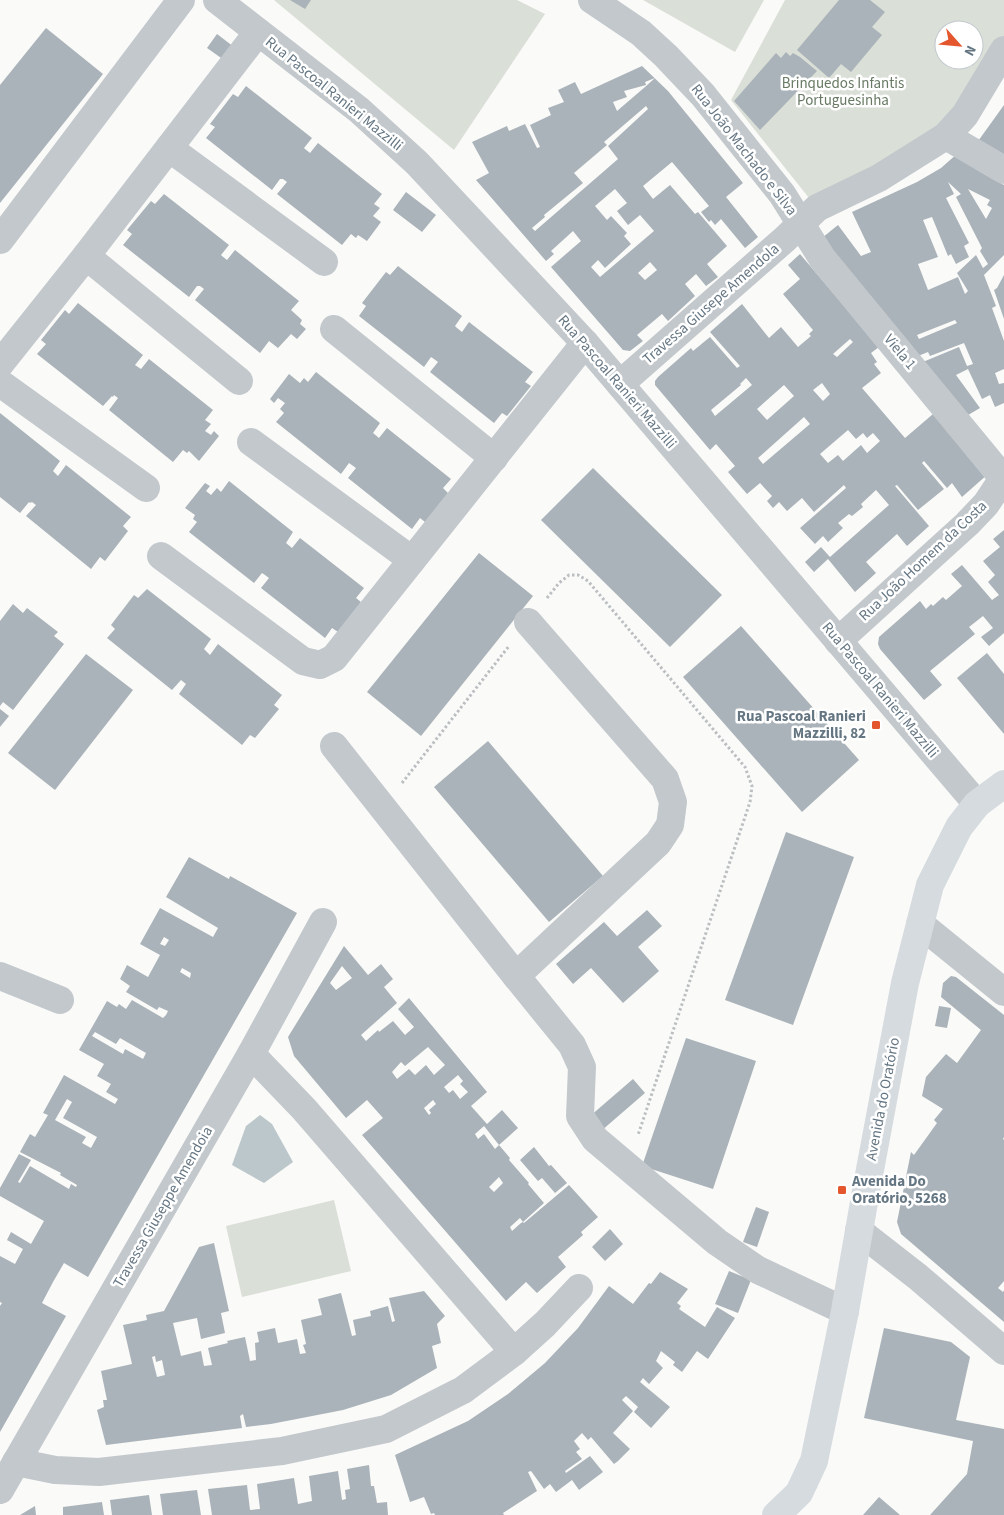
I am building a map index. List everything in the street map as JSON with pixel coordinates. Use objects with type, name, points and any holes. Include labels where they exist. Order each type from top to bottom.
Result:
[{"type":"main road","name":"Avenida do Oratório","points":[[776,1515],[799,1493],[814,1461],[845,1311],[858,1231],[905,983],[930,885],[959,827],[977,804],[1004,784]]},
{"type":"street","points":[[0,240],[181,0]]},
{"type":"street","name":"Rua Pascoal Ranieri Mazzilli","points":[[217,0],[359,110],[417,163],[586,343],[977,804]]},
{"type":"street","name":"Rua João Machado e Silva","points":[[592,0],[641,33],[703,95],[782,194],[801,223],[817,208],[879,178],[946,136],[965,115],[1004,50]]},
{"type":"street","points":[[0,364],[86,256],[258,32]]},
{"type":"street","points":[[946,136],[1004,170]]},
{"type":"street","points":[[169,148],[324,262]]},
{"type":"street","name":"Travessa Giusepe Amendola","points":[[620,384],[801,223]]},
{"type":"street","name":"Viela 1","points":[[801,223],[822,258],[1004,478]]},
{"type":"street","points":[[86,256],[239,380]]},
{"type":"street","points":[[334,329],[494,458]]},
{"type":"street","points":[[161,556],[303,661],[320,664],[334,658],[586,343]]},
{"type":"street","points":[[0,383],[146,488]]},
{"type":"street","points":[[251,442],[412,560]]},
{"type":"street","name":"Rua João Homem da Costa","points":[[838,641],[967,524],[986,504],[1004,478]]},
{"type":"street","points":[[516,976],[658,843],[670,825],[673,802],[665,779],[528,622]]},
{"type":"street","points":[[334,746],[572,1045],[582,1067],[580,1116],[595,1139],[717,1242],[758,1270],[845,1311]]},
{"type":"street","name":"Travessa Giuseppe Amendoia","points":[[0,1490],[251,1054],[323,922]]},
{"type":"street","points":[[920,924],[1004,992]]},
{"type":"street","points":[[0,976],[60,1000]]},
{"type":"street","points":[[251,1054],[304,1109],[514,1352]]},
{"type":"street","points":[[858,1231],[918,1277],[1004,1351]]},
{"type":"street","points":[[16,1462],[55,1470],[99,1472],[282,1451],[386,1429],[463,1390],[514,1352],[580,1288]]},
{"type":"path","points":[[383,807],[559,583],[569,575],[578,575],[588,581],[745,767],[752,786],[750,802],[628,1167]]},
{"type":"green space","points":[[274,0],[517,0],[545,14],[454,150]]},
{"type":"green space","points":[[643,0],[764,0],[735,52]]},
{"type":"green space","name":"Brinquedos Infantis Portuguesinha","points":[[785,0],[1004,0],[1004,50],[972,103],[817,208],[731,100]]},
{"type":"green space","points":[[334,1200],[351,1271],[242,1297],[226,1226]]},
{"type":"shaded area","points":[[260,1115],[272,1124],[293,1162],[264,1183],[232,1165],[246,1126]]},
{"type":"building","points":[[290,0],[311,0],[305,9]]},
{"type":"building","points":[[839,0],[870,0],[885,12],[872,27],[882,35],[851,72],[841,64],[829,78],[797,50]]},
{"type":"building","points":[[46,28],[103,74],[0,203],[0,85]]},
{"type":"building","points":[[217,34],[234,47],[224,60],[207,48]]},
{"type":"building","points":[[786,52],[790,56],[793,53],[800,57],[817,71],[760,130],[734,101],[776,53],[781,58]]},
{"type":"building","points":[[642,66],[655,78],[668,91],[743,183],[726,197],[758,237],[745,248],[721,219],[715,225],[711,220],[709,222],[701,212],[709,206],[672,162],[643,186],[653,199],[670,185],[695,214],[698,212],[727,246],[707,264],[718,277],[706,286],[696,274],[685,284],[695,296],[668,321],[662,314],[637,335],[643,341],[630,351],[623,350],[551,267],[581,241],[573,231],[551,251],[554,254],[546,261],[476,180],[489,173],[472,142],[507,126],[509,131],[525,124],[537,148],[540,147],[530,125],[551,115],[548,108],[564,102],[558,90],[575,82],[581,94]],"holes":[[[655,78],[617,111],[613,102],[627,97],[624,91],[646,85],[645,82]],[[646,106],[648,109],[608,146],[618,159],[535,231],[532,228],[545,217],[544,215],[583,183],[574,173],[607,145],[604,142]],[[615,189],[627,203],[617,211],[628,225],[640,215],[654,231],[600,277],[591,267],[598,260],[605,268],[631,244],[624,236],[627,233],[611,216],[607,220],[595,206]],[[650,262],[657,270],[645,280],[638,273]]]},
{"type":"building","points":[[246,86],[312,138],[304,148],[310,153],[318,143],[382,194],[374,204],[380,208],[373,216],[381,222],[367,241],[358,235],[356,238],[351,234],[342,245],[277,194],[287,182],[280,179],[272,190],[206,138],[215,127],[210,124],[233,94],[238,97]]},
{"type":"building","points":[[1004,105],[1004,160],[976,144]]},
{"type":"building","points":[[958,153],[980,165],[977,170],[1004,185],[1004,255],[984,275],[996,306],[992,308],[1004,341],[1004,369],[995,373],[999,384],[1004,383],[1004,403],[995,407],[990,395],[982,399],[968,369],[956,375],[980,408],[963,418],[918,364],[959,347],[967,366],[973,364],[964,343],[930,356],[928,352],[913,358],[817,242],[838,225],[861,256],[871,252],[852,212],[917,182],[941,168]],"holes":[[[948,182],[961,194],[956,197],[982,248],[980,251],[988,264],[983,268],[976,255],[957,273],[968,291],[965,294],[958,277],[928,290],[918,264],[938,257],[923,220],[932,217],[948,256],[951,254],[956,264],[969,257],[964,246],[969,243],[946,198],[954,194]],[[968,189],[990,200],[987,205],[992,208],[986,219]],[[955,320],[957,323],[919,339],[917,335]]]},
{"type":"building","points":[[406,192],[436,215],[422,232],[393,210]]},
{"type":"building","points":[[164,194],[229,245],[221,255],[227,260],[235,250],[299,301],[291,310],[302,320],[300,324],[306,329],[297,339],[291,334],[278,348],[269,341],[260,353],[195,300],[204,289],[197,286],[189,297],[123,245],[132,234],[127,230],[151,201],[155,204]]},
{"type":"building","points":[[800,254],[879,347],[871,353],[877,362],[874,364],[881,373],[862,388],[905,438],[933,414],[988,474],[962,497],[952,483],[947,488],[924,461],[922,463],[944,489],[918,510],[897,485],[895,486],[929,526],[907,546],[897,534],[866,562],[876,573],[855,592],[828,559],[814,572],[805,562],[821,547],[830,557],[889,505],[876,490],[861,504],[863,507],[852,516],[849,514],[838,523],[843,528],[828,542],[823,536],[815,544],[800,528],[846,488],[844,485],[814,512],[802,498],[787,511],[779,502],[773,508],[767,501],[772,496],[760,483],[747,494],[728,472],[735,466],[716,444],[710,450],[655,385],[658,377],[691,348],[693,351],[710,337],[737,368],[740,366],[710,332],[742,304],[769,338],[781,327],[798,347],[811,336],[809,334],[813,330],[783,294],[800,279],[788,265]],"holes":[[[850,339],[853,342],[837,357],[833,354]],[[746,378],[752,385],[715,416],[711,410],[741,385]],[[822,383],[830,394],[823,401],[813,390]],[[784,385],[794,396],[767,420],[757,409]],[[804,417],[810,424],[763,464],[758,458]],[[848,430],[856,439],[863,433],[867,438],[873,433],[880,441],[867,453],[861,445],[843,461],[838,455],[828,463],[820,454]]]},
{"type":"building","points":[[398,266],[462,316],[455,326],[462,332],[469,322],[533,372],[525,382],[531,386],[507,416],[502,413],[494,423],[430,372],[438,362],[431,357],[424,367],[359,316],[366,306],[362,303],[386,272],[390,275]]},
{"type":"building","points":[[1004,275],[1004,319],[994,290]]},
{"type":"building","points":[[78,303],[143,355],[135,365],[141,369],[149,359],[213,410],[205,420],[211,424],[205,431],[211,435],[214,431],[219,436],[199,461],[189,451],[187,453],[183,450],[173,462],[109,410],[118,398],[114,395],[112,396],[103,406],[37,354],[46,344],[41,340],[65,310],[69,314]]},
{"type":"building","points":[[316,372],[380,423],[373,433],[379,438],[387,428],[451,479],[443,488],[448,493],[425,522],[420,518],[412,529],[348,478],[356,468],[349,463],[341,474],[276,422],[284,413],[280,409],[285,403],[278,398],[274,403],[270,399],[289,374],[300,383],[304,378],[308,382]]},
{"type":"building","points":[[0,413],[60,461],[53,471],[58,476],[66,465],[131,517],[123,526],[128,531],[105,561],[100,557],[91,569],[26,516],[36,505],[29,502],[20,513],[0,497]]},
{"type":"building","points":[[593,468],[722,595],[670,647],[541,520]]},
{"type":"building","points":[[229,481],[293,532],[286,543],[292,548],[300,538],[364,588],[356,598],[361,602],[338,632],[332,628],[325,638],[261,588],[269,578],[262,573],[254,583],[189,532],[197,522],[193,519],[195,515],[185,508],[205,483],[210,486],[206,491],[211,495],[217,488],[221,492]]},
{"type":"building","points":[[1004,530],[1004,633],[989,646],[981,637],[993,628],[983,616],[969,627],[975,634],[930,671],[942,685],[924,700],[880,649],[878,644],[879,637],[920,601],[926,609],[931,604],[933,606],[943,597],[946,600],[962,586],[951,574],[962,565],[992,600],[999,595],[988,582],[995,575],[983,561],[1000,547],[993,539]]},
{"type":"building","points":[[479,553],[533,596],[421,736],[367,692]]},
{"type":"building","points":[[147,589],[211,639],[204,649],[210,655],[218,644],[282,695],[274,705],[279,709],[255,738],[250,735],[242,745],[179,694],[186,684],[181,680],[172,690],[107,638],[115,629],[111,625],[134,595],[138,598]]},
{"type":"building","points":[[13,604],[23,613],[27,608],[58,632],[54,636],[64,644],[13,710],[3,702],[0,706],[0,621]]},
{"type":"building","points":[[741,626],[859,760],[802,812],[683,677]]},
{"type":"building","points":[[987,653],[1004,674],[1004,734],[957,678]]},
{"type":"building","points":[[86,654],[133,690],[55,790],[8,753]]},
{"type":"building","points":[[0,709],[9,716],[0,727]]},
{"type":"building","points":[[488,741],[603,876],[549,922],[434,787]]},
{"type":"building","points":[[786,832],[854,857],[793,1025],[725,1000]]},
{"type":"building","points":[[189,857],[229,879],[230,876],[297,913],[88,1277],[64,1263],[53,1282],[42,1303],[66,1316],[0,1432],[0,1306],[2,1303],[0,1302],[0,1256],[15,1264],[23,1249],[7,1240],[11,1232],[31,1244],[44,1221],[0,1196],[0,1188],[19,1154],[31,1160],[18,1182],[20,1183],[30,1166],[69,1189],[71,1184],[76,1187],[77,1185],[60,1175],[61,1173],[20,1152],[30,1134],[35,1137],[48,1115],[43,1113],[64,1075],[115,1104],[118,1099],[106,1092],[111,1084],[97,1076],[104,1064],[79,1050],[107,1001],[117,1007],[119,1004],[126,1009],[132,1000],[163,1018],[166,1015],[168,1011],[159,1007],[157,1010],[126,992],[130,986],[120,979],[127,965],[148,977],[160,955],[140,944],[160,908],[213,937],[218,928],[166,897]],"holes":[[[164,937],[169,940],[165,946],[160,944]],[[182,968],[191,973],[190,978],[180,972]],[[95,1032],[116,1044],[120,1038],[146,1053],[143,1059],[125,1049],[123,1054],[92,1036]],[[67,1099],[72,1102],[63,1118],[97,1137],[91,1148],[82,1143],[86,1137],[55,1120]]]},
{"type":"building","points":[[647,910],[662,926],[638,947],[659,971],[623,1003],[591,968],[573,984],[556,964],[604,922],[617,936]]},
{"type":"building","points":[[344,946],[368,975],[381,964],[393,979],[384,987],[397,1003],[361,1035],[366,1041],[378,1030],[379,1032],[393,1021],[405,1035],[414,1027],[398,1009],[409,998],[487,1092],[471,1106],[487,1124],[502,1110],[518,1128],[499,1145],[544,1203],[523,1222],[569,1185],[598,1217],[581,1232],[583,1235],[558,1257],[566,1267],[537,1293],[526,1282],[506,1301],[362,1135],[383,1118],[367,1100],[346,1118],[294,1056],[288,1037]],"holes":[[[342,966],[352,978],[336,990],[330,983]],[[428,1047],[445,1065],[434,1075],[426,1065],[415,1075],[409,1069],[397,1079],[392,1072],[401,1062],[405,1066]],[[458,1075],[463,1081],[460,1084],[468,1092],[460,1099],[453,1090],[449,1093],[444,1087]],[[433,1100],[436,1104],[429,1110],[431,1113],[429,1115],[424,1108]],[[484,1126],[499,1145],[495,1149],[484,1134],[478,1139],[475,1134]],[[499,1177],[503,1183],[494,1192],[489,1187]],[[520,1218],[523,1222],[512,1231],[510,1227]]]},
{"type":"building","points":[[951,976],[956,977],[1004,1015],[1004,1281],[998,1288],[1003,1292],[1004,1290],[1004,1322],[901,1234],[897,1222],[911,1152],[914,1155],[937,1123],[934,1120],[943,1109],[922,1096],[926,1077],[946,1054],[957,1063],[981,1030],[941,997],[943,983]]},
{"type":"building","points":[[939,1006],[951,1008],[947,1028],[935,1026]]},
{"type":"building","points":[[686,1038],[756,1061],[713,1189],[642,1166]]},
{"type":"building","points":[[633,1079],[645,1093],[601,1131],[589,1117]]},
{"type":"building","points":[[534,1147],[549,1166],[551,1165],[567,1183],[555,1193],[542,1178],[538,1181],[520,1160]]},
{"type":"building","points":[[756,1207],[769,1212],[757,1247],[743,1242]]},
{"type":"building","points":[[610,1229],[623,1244],[605,1261],[592,1247]]},
{"type":"building","points":[[214,1243],[229,1311],[221,1313],[225,1333],[201,1339],[197,1318],[173,1323],[181,1356],[201,1351],[204,1366],[212,1365],[208,1348],[245,1337],[250,1361],[256,1360],[255,1343],[259,1342],[257,1332],[275,1328],[278,1343],[297,1339],[300,1354],[306,1353],[303,1345],[306,1344],[301,1320],[322,1315],[318,1299],[341,1293],[352,1336],[356,1335],[353,1320],[371,1316],[370,1311],[388,1306],[392,1322],[395,1321],[389,1298],[424,1291],[445,1316],[437,1324],[441,1343],[432,1346],[437,1368],[391,1395],[343,1410],[246,1427],[243,1414],[240,1416],[242,1428],[106,1445],[97,1410],[104,1407],[103,1400],[107,1400],[101,1371],[132,1364],[123,1325],[147,1320],[146,1315],[164,1311],[199,1247]],"holes":[[[155,1356],[156,1362],[162,1360],[165,1375],[157,1377],[152,1357]]]},
{"type":"building","points":[[729,1271],[751,1280],[738,1313],[715,1304]]},
{"type":"building","points":[[660,1272],[688,1289],[677,1303],[681,1306],[679,1309],[705,1327],[717,1307],[735,1318],[708,1359],[697,1351],[682,1372],[673,1365],[675,1362],[661,1351],[656,1361],[663,1368],[649,1384],[643,1378],[640,1382],[670,1407],[651,1428],[634,1412],[638,1407],[626,1396],[622,1400],[633,1411],[613,1433],[630,1449],[618,1461],[614,1464],[591,1437],[588,1440],[582,1433],[574,1441],[580,1449],[576,1452],[582,1459],[565,1471],[566,1473],[590,1456],[603,1472],[579,1490],[572,1480],[556,1492],[550,1484],[544,1489],[531,1471],[528,1472],[537,1491],[503,1513],[504,1515],[435,1515],[434,1513],[431,1514],[424,1497],[410,1502],[395,1455],[468,1421],[508,1394],[545,1363],[578,1328],[609,1286],[633,1304]]},
{"type":"building","points":[[884,1328],[951,1342],[970,1357],[956,1420],[1004,1429],[1004,1515],[930,1515],[967,1474],[973,1441],[864,1418]]},
{"type":"building","points":[[369,1465],[371,1486],[374,1486],[377,1503],[387,1502],[388,1515],[212,1515],[208,1489],[247,1485],[250,1510],[260,1509],[257,1484],[294,1478],[298,1504],[312,1501],[309,1476],[338,1471],[342,1500],[346,1499],[345,1490],[350,1489],[347,1469]]},
{"type":"building","points":[[197,1490],[201,1515],[163,1515],[160,1494]]},
{"type":"building","points":[[149,1495],[152,1515],[112,1515],[110,1500]]},
{"type":"building","points":[[879,1497],[900,1515],[863,1515]]},
{"type":"building","points":[[102,1502],[104,1515],[63,1515],[63,1507]]},
{"type":"building","points":[[35,1506],[36,1515],[20,1515]]},
{"type":"place","name":"Rua Pascoal Ranieri Mazzilli, 82","points":[[876,725]]},
{"type":"place","name":"Avenida Do Oratório, 5268","points":[[842,1190]]}]
